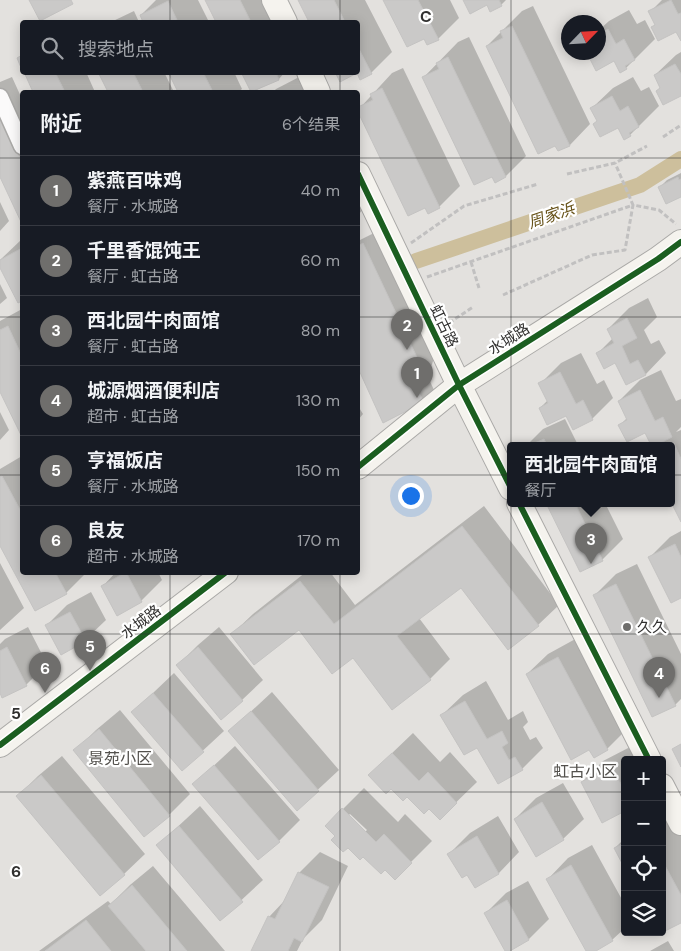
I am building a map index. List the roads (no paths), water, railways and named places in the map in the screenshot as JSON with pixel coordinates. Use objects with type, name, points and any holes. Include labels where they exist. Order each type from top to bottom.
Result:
[{"type":"street","points":[[274,0],[284,20]]},
{"type":"street","points":[[310,75],[317,90]]},
{"type":"street","points":[[0,97],[20,142]]},
{"type":"street","name":"虹古路","points":[[360,178],[459,385],[507,480]]},
{"type":"street","name":"水城路","points":[[360,465],[459,385],[658,259],[681,242]]},
{"type":"street","points":[[521,507],[647,756]]},
{"type":"street","name":"水城路","points":[[0,745],[223,575]]},
{"type":"street","points":[[666,794],[681,823]]},
{"type":"waterway","name":"周家浜","points":[[416,261],[640,185],[681,159]]},
{"type":"place","name":"千里香馄饨王","points":[[407,350]]},
{"type":"place","name":"紫燕百味鸡","points":[[417,398]]},
{"type":"place","name":"西北园牛肉面馆","points":[[591,564]]},
{"type":"place","name":"久久","points":[[627,627]]},
{"type":"place","name":"亨福饭店","points":[[90,671]]},
{"type":"place","name":"良友","points":[[45,693]]},
{"type":"place","name":"城源烟酒便利店","points":[[659,698]]},
{"type":"district","name":"景苑小区","points":[[120,758]]},
{"type":"district","name":"虹古小区","points":[[585,771]]}]
